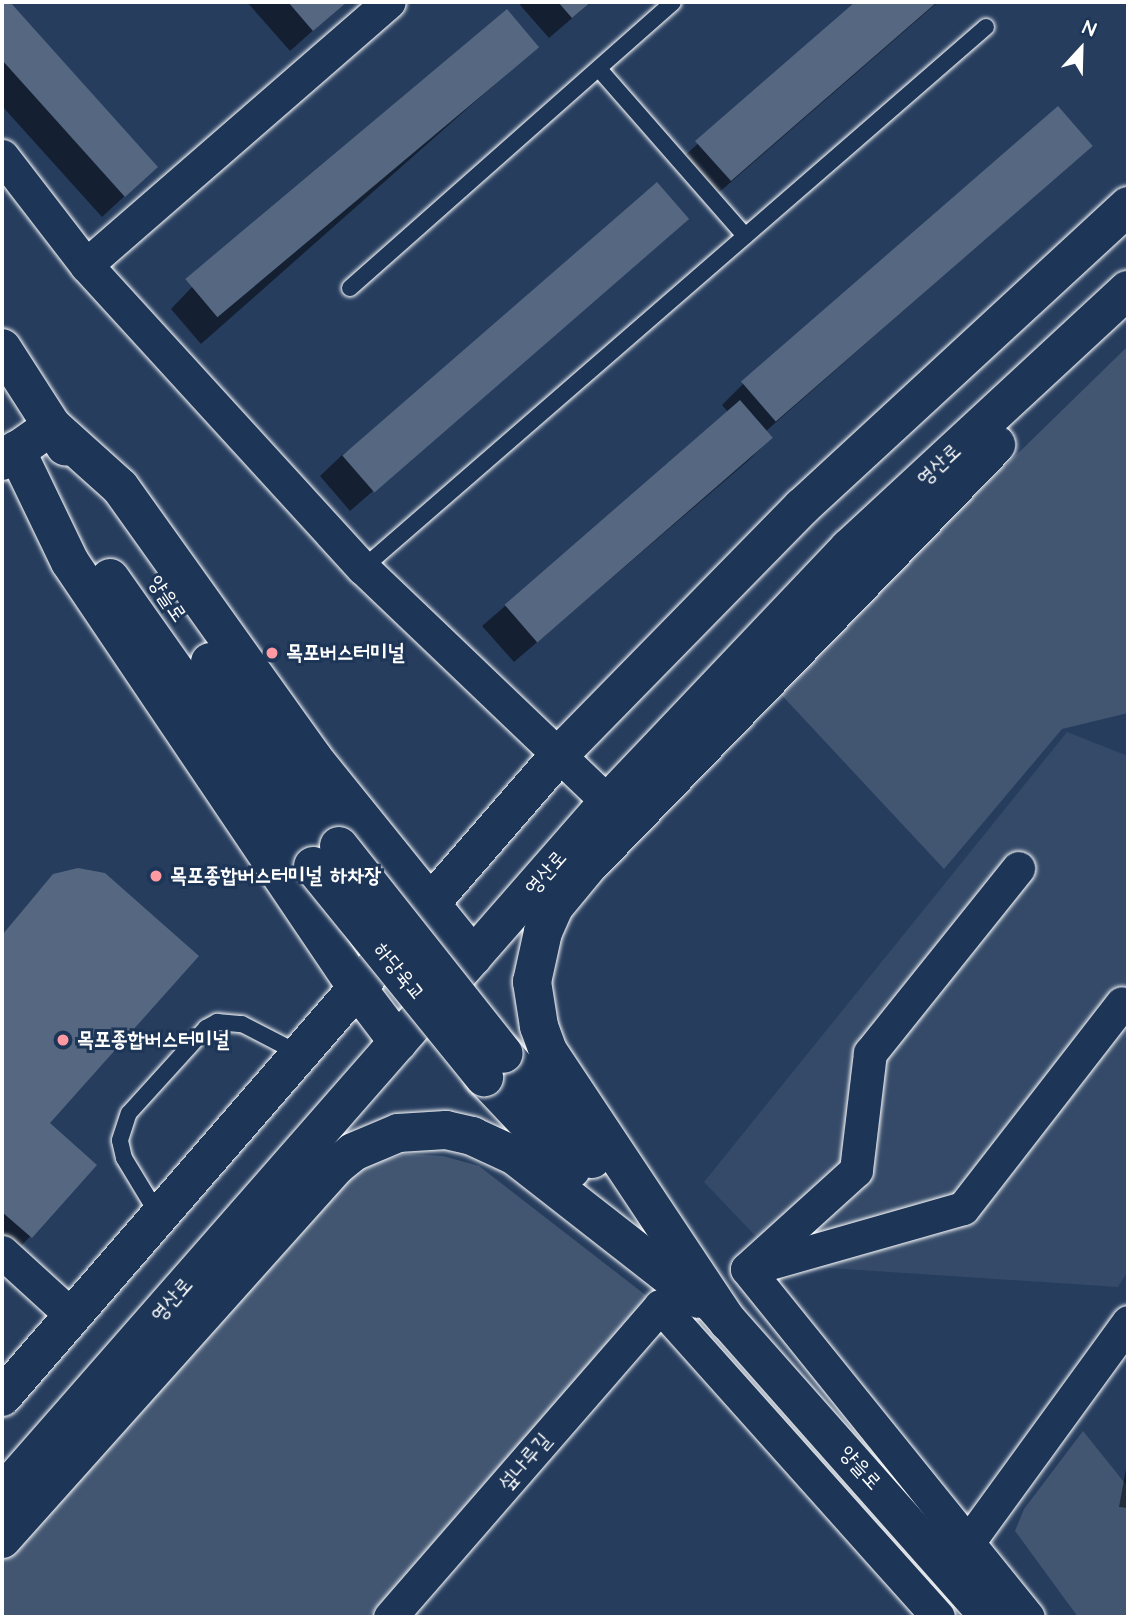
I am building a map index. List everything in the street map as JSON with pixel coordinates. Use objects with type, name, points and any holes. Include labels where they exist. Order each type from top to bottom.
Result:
[{"type":"street","points":[[86,265],[389,2]]},
{"type":"street","points":[[2,156],[86,265],[363,568],[561,753],[608,802]]},
{"type":"street","points":[[2,1397],[561,753],[802,507],[1128,206]]},
{"type":"street","name":"영산로","points":[[2,1494],[608,802],[849,548],[1128,289]]},
{"type":"street","points":[[728,1322],[548,1051],[534,1004],[532,982],[543,932],[554,907],[587,867],[1128,309]]},
{"type":"street","name":"양을로","points":[[2,348],[326,856]]},
{"type":"street","points":[[398,1042],[357,988],[70,562],[7,446],[52,426],[120,487],[313,758],[474,956]]},
{"type":"street","name":"양을로","points":[[7,446],[326,856]]},
{"type":"street","name":"하당육교","points":[[326,856],[494,1066]]},
{"type":"street","points":[[747,1269],[856,1170],[870,1053],[1018,868]]},
{"type":"street","points":[[747,1269],[963,1208],[1122,1003]]},
{"type":"street","name":"양을로","points":[[494,1066],[728,1322],[959,1554],[990,1617]]},
{"type":"street","points":[[2,1539],[336,1166],[353,1152],[398,1133],[446,1130],[515,1156],[728,1322]]},
{"type":"street","points":[[2,1252],[72,1316]]},
{"type":"street","points":[[747,1269],[959,1554],[1028,1617]]},
{"type":"street","name":"섶나루길","points":[[390,1617],[660,1306],[938,1617]]},
{"type":"street","points":[[938,1617],[959,1554],[1128,1322]]},
{"type":"lane","points":[[350,288],[673,2]]},
{"type":"lane","points":[[363,568],[986,27]]},
{"type":"lane","points":[[598,69],[745,236]]},
{"type":"lane","points":[[160,1216],[124,1158],[120,1140],[129,1113],[206,1028],[217,1022],[243,1024],[300,1054]]},
{"type":"shaded area","points":[[1128,346],[1128,713],[1062,729],[944,869],[776,689]]},
{"type":"shaded area","points":[[1067,732],[1128,756],[1128,1271],[1118,1287],[783,1265],[704,1182]]},
{"type":"shaded area","points":[[406,1154],[443,1156],[479,1166],[648,1297],[368,1617],[2,1617],[2,1560],[344,1182],[373,1163]]},
{"type":"shaded area","points":[[1083,1431],[1128,1487],[1128,1617],[1078,1617],[1015,1531],[1024,1509]]},
{"type":"building","points":[[2,2],[10,2],[158,167],[125,197],[2,60]]},
{"type":"building","points":[[288,2],[347,2],[313,31]]},
{"type":"building","points":[[558,2],[591,2],[572,18]]},
{"type":"building","points":[[855,2],[937,2],[731,181],[695,141]]},
{"type":"building","points":[[507,9],[539,47],[217,317],[185,279]]},
{"type":"building","points":[[1058,106],[1093,146],[776,422],[741,382]]},
{"type":"building","points":[[657,182],[689,219],[374,493],[342,456]]},
{"type":"building","points":[[740,400],[773,438],[537,642],[505,605]]},
{"type":"building","name":"목포종합버스터미널","points":[[78,868],[105,873],[199,956],[50,1123],[97,1165],[32,1238],[2,1212],[2,935],[53,874]]},
{"type":"place","name":"목포버스터미널","points":[[272,653]]},
{"type":"place","name":"목포종합버스터미널 하차장","points":[[156,876]]},
{"type":"place","name":"목포종합버스터미널","points":[[63,1040]]}]
